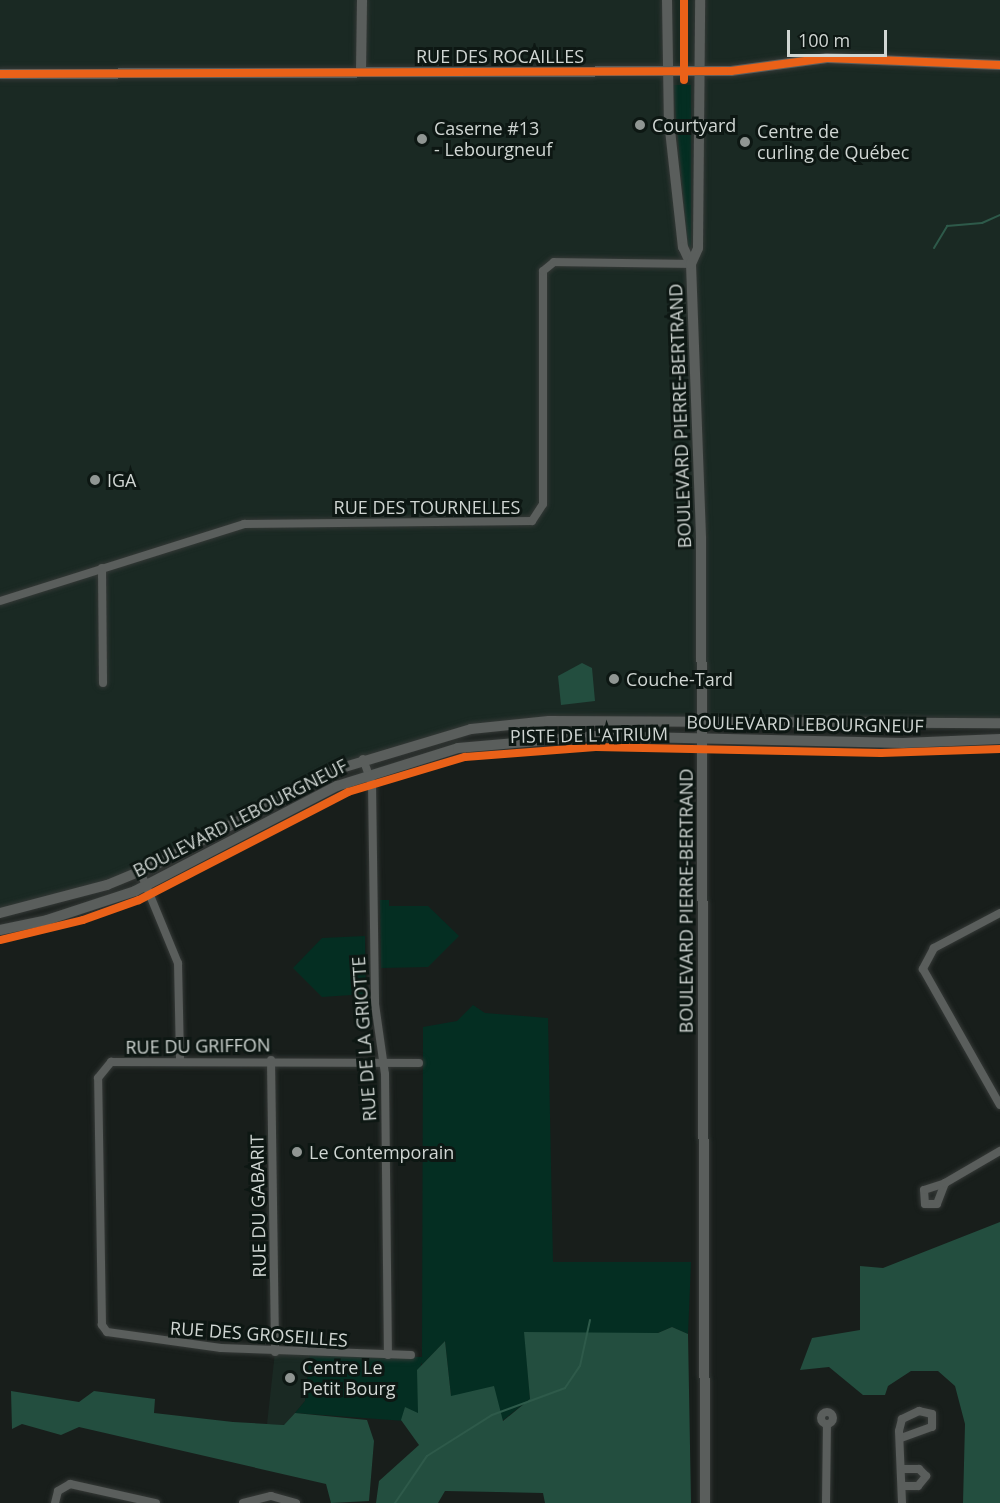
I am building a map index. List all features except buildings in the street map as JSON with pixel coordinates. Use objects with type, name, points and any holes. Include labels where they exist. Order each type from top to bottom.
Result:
[{"type":"main road","points":[[362,0],[362,72]]},
{"type":"main road","name":"BOULEVARD PIERRE-BERTRAND","points":[[667,0],[667,70],[683,247],[691,264],[703,723],[705,1503]]},
{"type":"main road","name":"BOULEVARD PIERRE-BERTRAND","points":[[691,264],[698,248],[700,0]]},
{"type":"main road","name":"RUE DES ROCAILLES","points":[[0,74],[701,71],[827,58],[1000,65]]},
{"type":"main road","name":"BOULEVARD LEBOURGNEUF","points":[[0,913],[76,896],[140,872],[291,791],[363,759],[500,725],[1000,723]]},
{"type":"main road","name":"BOULEVARD LEBOURGNEUF","points":[[0,930],[75,912],[147,885],[369,772],[458,748],[536,738],[1000,739]]},
{"type":"street","name":"RUE DES TOURNELLES","points":[[0,601],[244,524],[531,521],[543,504],[543,271],[554,262],[691,264]]},
{"type":"street","points":[[102,568],[104,683]]},
{"type":"street","name":"RUE DE LA GRIOTTE","points":[[363,759],[369,772],[375,1004],[383,1063],[388,1355]]},
{"type":"street","points":[[140,872],[178,963],[180,1060]]},
{"type":"street","points":[[1000,914],[934,948],[923,969],[1000,1105]]},
{"type":"street","name":"RUE DU GRIFFON","points":[[107,1332],[102,1325],[100,1072],[111,1062],[271,1060],[419,1063]]},
{"type":"street","name":"RUE DU GABARIT","points":[[271,1060],[275,1352]]},
{"type":"street","points":[[945,1183],[1000,1151]]},
{"type":"street","name":"RUE DES GROSEILLES","points":[[107,1332],[154,1342],[275,1352],[411,1355]]},
{"type":"street","points":[[901,1438],[932,1427],[932,1414],[919,1411],[902,1419],[901,1438],[902,1503]]},
{"type":"street","points":[[826,1503],[827,1424]]},
{"type":"street","points":[[902,1468],[919,1469],[926,1476],[918,1486],[902,1486]]},
{"type":"street","points":[[55,1503],[58,1491],[70,1484],[156,1503]]},
{"type":"street","points":[[243,1503],[265,1496],[296,1503]]},
{"type":"shaded area","points":[[0,0],[1000,0],[1000,722],[500,725],[376,754],[153,866],[0,913]]},
{"type":"shaded area","name":"Centre Le Petit Bourg","points":[[275,1352],[310,1354],[305,1401],[285,1425],[267,1424]]},
{"type":"green space","points":[[673,85],[691,85],[691,248],[688,246]]},
{"type":"green space","points":[[582,663],[592,668],[595,701],[561,705],[558,676]]},
{"type":"green space","points":[[380,900],[389,900],[389,906],[428,906],[459,936],[428,967],[381,968]]},
{"type":"green space","points":[[365,936],[366,994],[322,997],[293,968],[322,938]]},
{"type":"green space","points":[[473,1005],[485,1013],[548,1018],[553,1262],[691,1262],[688,1334],[672,1327],[658,1333],[525,1333],[530,1399],[502,1421],[451,1396],[445,1341],[422,1365],[421,1362],[419,1422],[295,1413],[305,1401],[310,1354],[422,1357],[423,1027],[457,1021]]},
{"type":"green space","points":[[1000,1222],[1000,1503],[963,1503],[965,1424],[955,1386],[938,1371],[911,1371],[888,1386],[885,1395],[863,1395],[829,1367],[800,1370],[812,1338],[860,1330],[860,1266],[883,1268]]},
{"type":"green space","points":[[672,1327],[688,1334],[691,1503],[545,1503],[543,1493],[445,1491],[438,1503],[376,1503],[379,1481],[419,1445],[401,1420],[405,1407],[418,1413],[417,1370],[445,1341],[451,1396],[494,1386],[503,1421],[530,1399],[524,1332],[658,1333]]},
{"type":"green space","points":[[11,1391],[79,1402],[94,1391],[155,1399],[154,1413],[233,1422],[284,1425],[295,1413],[367,1420],[374,1441],[369,1501],[331,1503],[326,1484],[79,1427],[61,1435],[22,1424],[12,1429]]},
{"type":"waterway","points":[[934,248],[947,226],[982,223],[1000,215]]},
{"type":"waterway","points":[[395,1503],[427,1456],[492,1415],[565,1388],[580,1366],[590,1320]]},
{"type":"cycle path","points":[[684,0],[684,80]]},
{"type":"cycle path","points":[[0,74],[731,71],[827,58],[1000,65]]},
{"type":"cycle path","name":"PISTE DE L'ATRIUM","points":[[0,940],[83,920],[139,900],[348,792],[465,757],[596,747],[881,753],[1000,749]]},
{"type":"place","name":"Courtyard","points":[[640,125]]},
{"type":"place","name":"Caserne #13 - Lebourgneuf","points":[[422,139]]},
{"type":"place","name":"Centre de curling de Québec","points":[[745,142]]},
{"type":"place","name":"IGA","points":[[95,480]]},
{"type":"place","name":"Couche-Tard","points":[[614,679]]},
{"type":"place","name":"Le Contemporain","points":[[297,1152]]},
{"type":"place","name":"Centre Le Petit Bourg","points":[[290,1378]]}]
